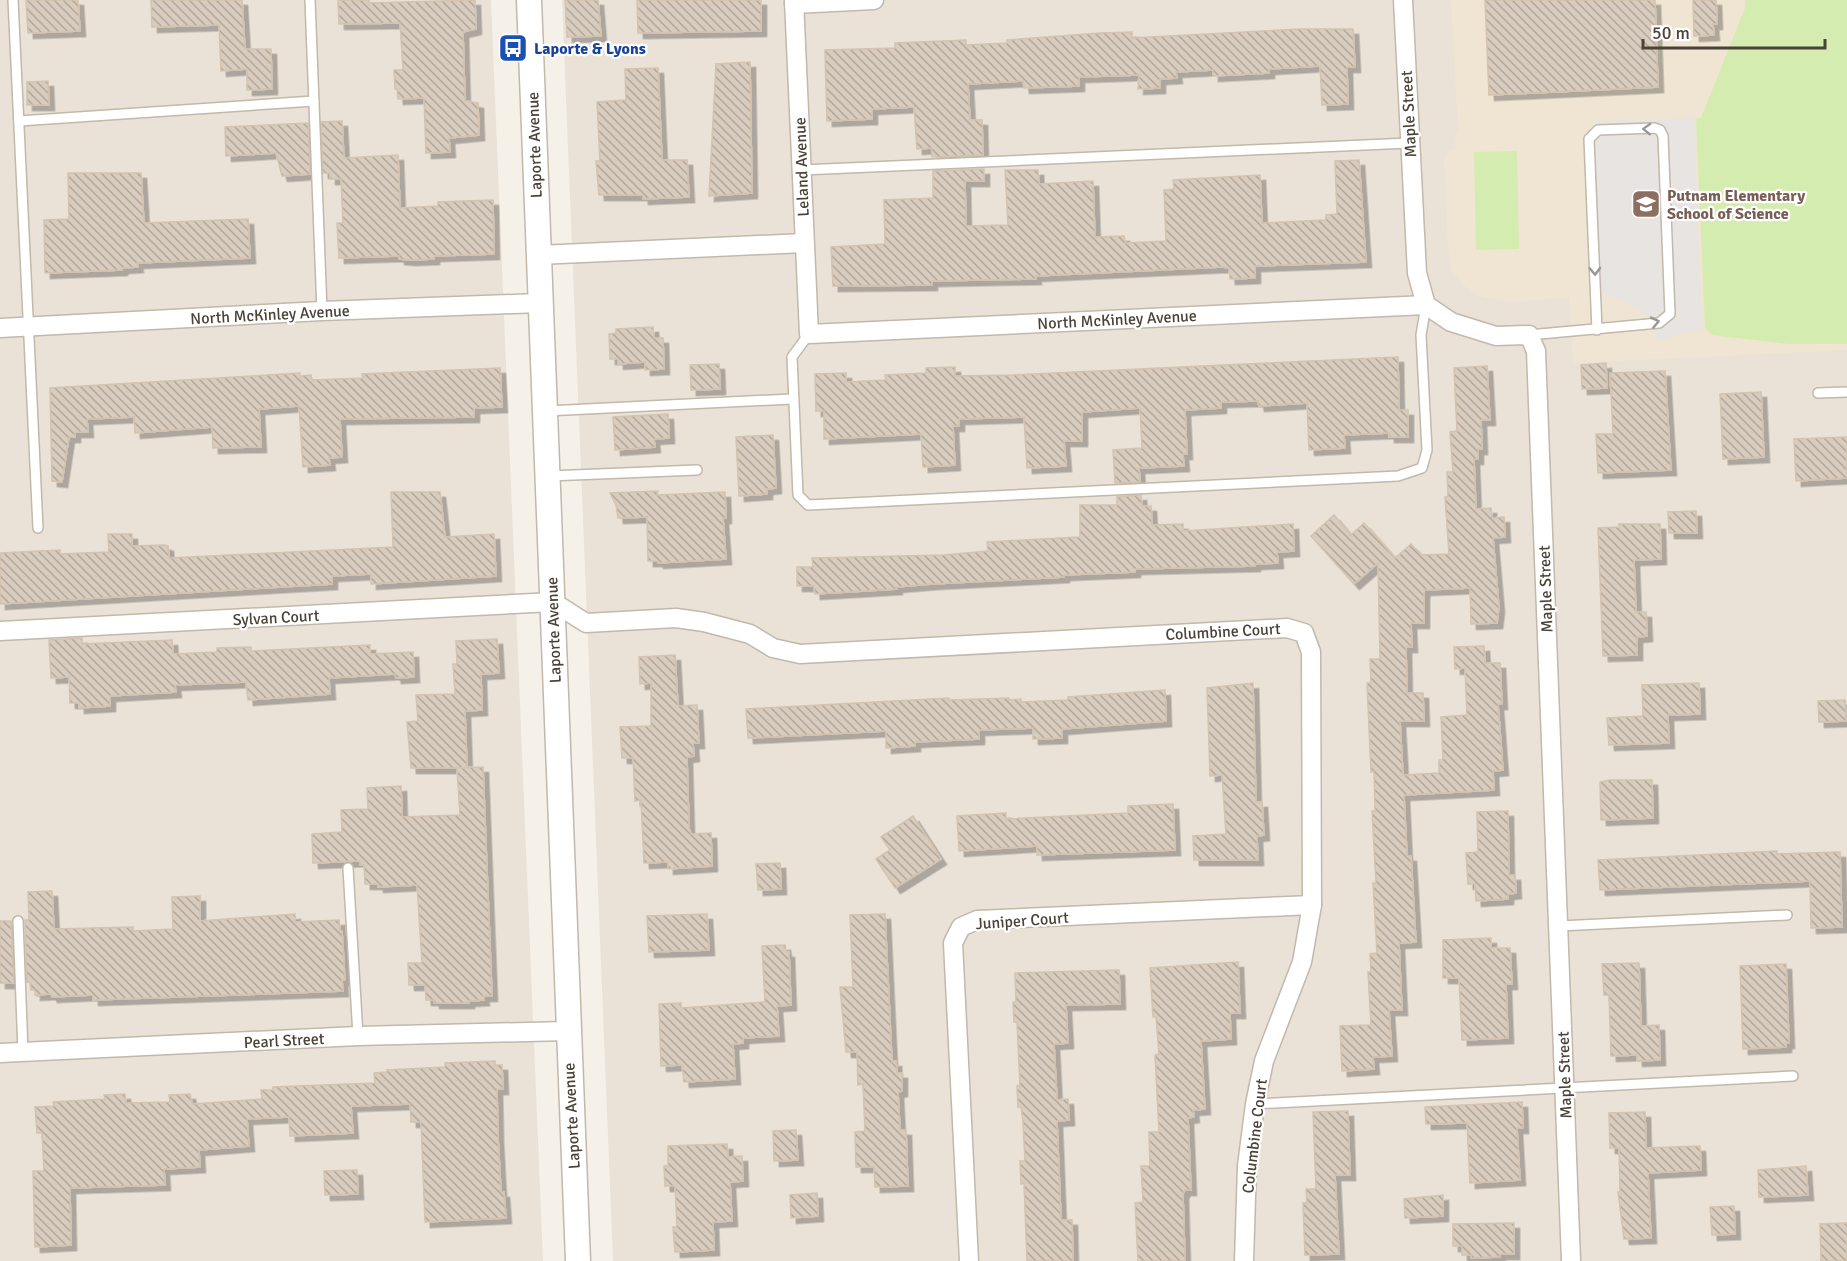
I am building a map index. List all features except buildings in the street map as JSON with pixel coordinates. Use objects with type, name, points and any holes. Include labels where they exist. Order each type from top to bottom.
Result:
[{"type":"street","name":"Laporte Avenue","points":[[529,0],[543,411],[553,602],[567,1031],[578,1261]]},
{"type":"street","points":[[794,2],[874,0]]},
{"type":"street","name":"Maple Street","points":[[1403,0],[1417,273],[1426,305]]},
{"type":"street","name":"Leland Avenue","points":[[794,2],[809,334]]},
{"type":"street","points":[[538,255],[804,243]]},
{"type":"street","name":"North McKinley Avenue","points":[[0,328],[322,310],[540,303]]},
{"type":"street","points":[[1426,305],[1451,322],[1496,336],[1529,335]]},
{"type":"street","name":"North McKinley Avenue","points":[[809,334],[1426,305]]},
{"type":"street","name":"Maple Street","points":[[1529,335],[1536,351],[1571,1261]]},
{"type":"street","name":"Sylvan Court","points":[[0,631],[553,602]]},
{"type":"street","name":"Columbine Court","points":[[553,602],[585,623],[676,618],[704,622],[750,634],[773,648],[800,654],[1287,628],[1304,633],[1311,651],[1312,905],[1302,962],[1264,1061],[1255,1104],[1247,1166],[1244,1261]]},
{"type":"street","name":"Juniper Court","points":[[969,1261],[953,943],[961,927],[977,920],[1312,905]]},
{"type":"street","name":"Pearl Street","points":[[0,1053],[358,1036],[567,1031]]},
{"type":"lane","points":[[13,0],[38,528]]},
{"type":"lane","points":[[310,0],[322,310]]},
{"type":"lane","points":[[19,120],[314,101]]},
{"type":"lane","points":[[1529,335],[1597,330],[1659,323],[1670,314],[1663,136],[1660,130],[1654,128],[1598,130],[1589,139],[1597,330]]},
{"type":"lane","points":[[802,170],[1409,143]]},
{"type":"lane","points":[[809,334],[792,357],[792,399],[798,495],[807,505],[1398,476],[1422,468],[1427,450],[1421,335],[1426,305]]},
{"type":"lane","points":[[1818,393],[1847,392]]},
{"type":"lane","points":[[543,411],[792,399]]},
{"type":"lane","points":[[547,476],[697,470]]},
{"type":"lane","points":[[348,868],[358,1036]]},
{"type":"lane","points":[[1559,926],[1787,915]]},
{"type":"lane","points":[[18,921],[24,1052]]},
{"type":"lane","points":[[1255,1104],[1793,1076]]},
{"type":"shaded area","points":[[0,0],[491,0],[543,1261],[0,1261]]},
{"type":"shaded area","points":[[562,0],[1847,0],[1847,1261],[613,1261]]},
{"type":"shaded area","name":"Putnam Elementary School of Science","points":[[1451,0],[1847,0],[1847,350],[1573,363],[1569,298],[1507,302],[1478,296],[1463,285],[1452,272],[1448,250],[1444,159],[1450,149],[1456,148],[1455,136],[1458,131]]},
{"type":"shaded area","points":[[1694,118],[1702,329],[1657,340],[1646,313],[1600,291],[1593,121]]},
{"type":"green space","points":[[1745,0],[1847,0],[1847,344],[1789,344],[1712,335],[1705,328],[1696,118],[1701,118],[1745,8]]},
{"type":"green space","points":[[1517,151],[1519,249],[1476,250],[1474,152]]},
{"type":"place","name":"Laporte & Lyons","points":[[513,48]]},
{"type":"place","name":"Putnam Elementary School of Science","points":[[1646,204]]}]
